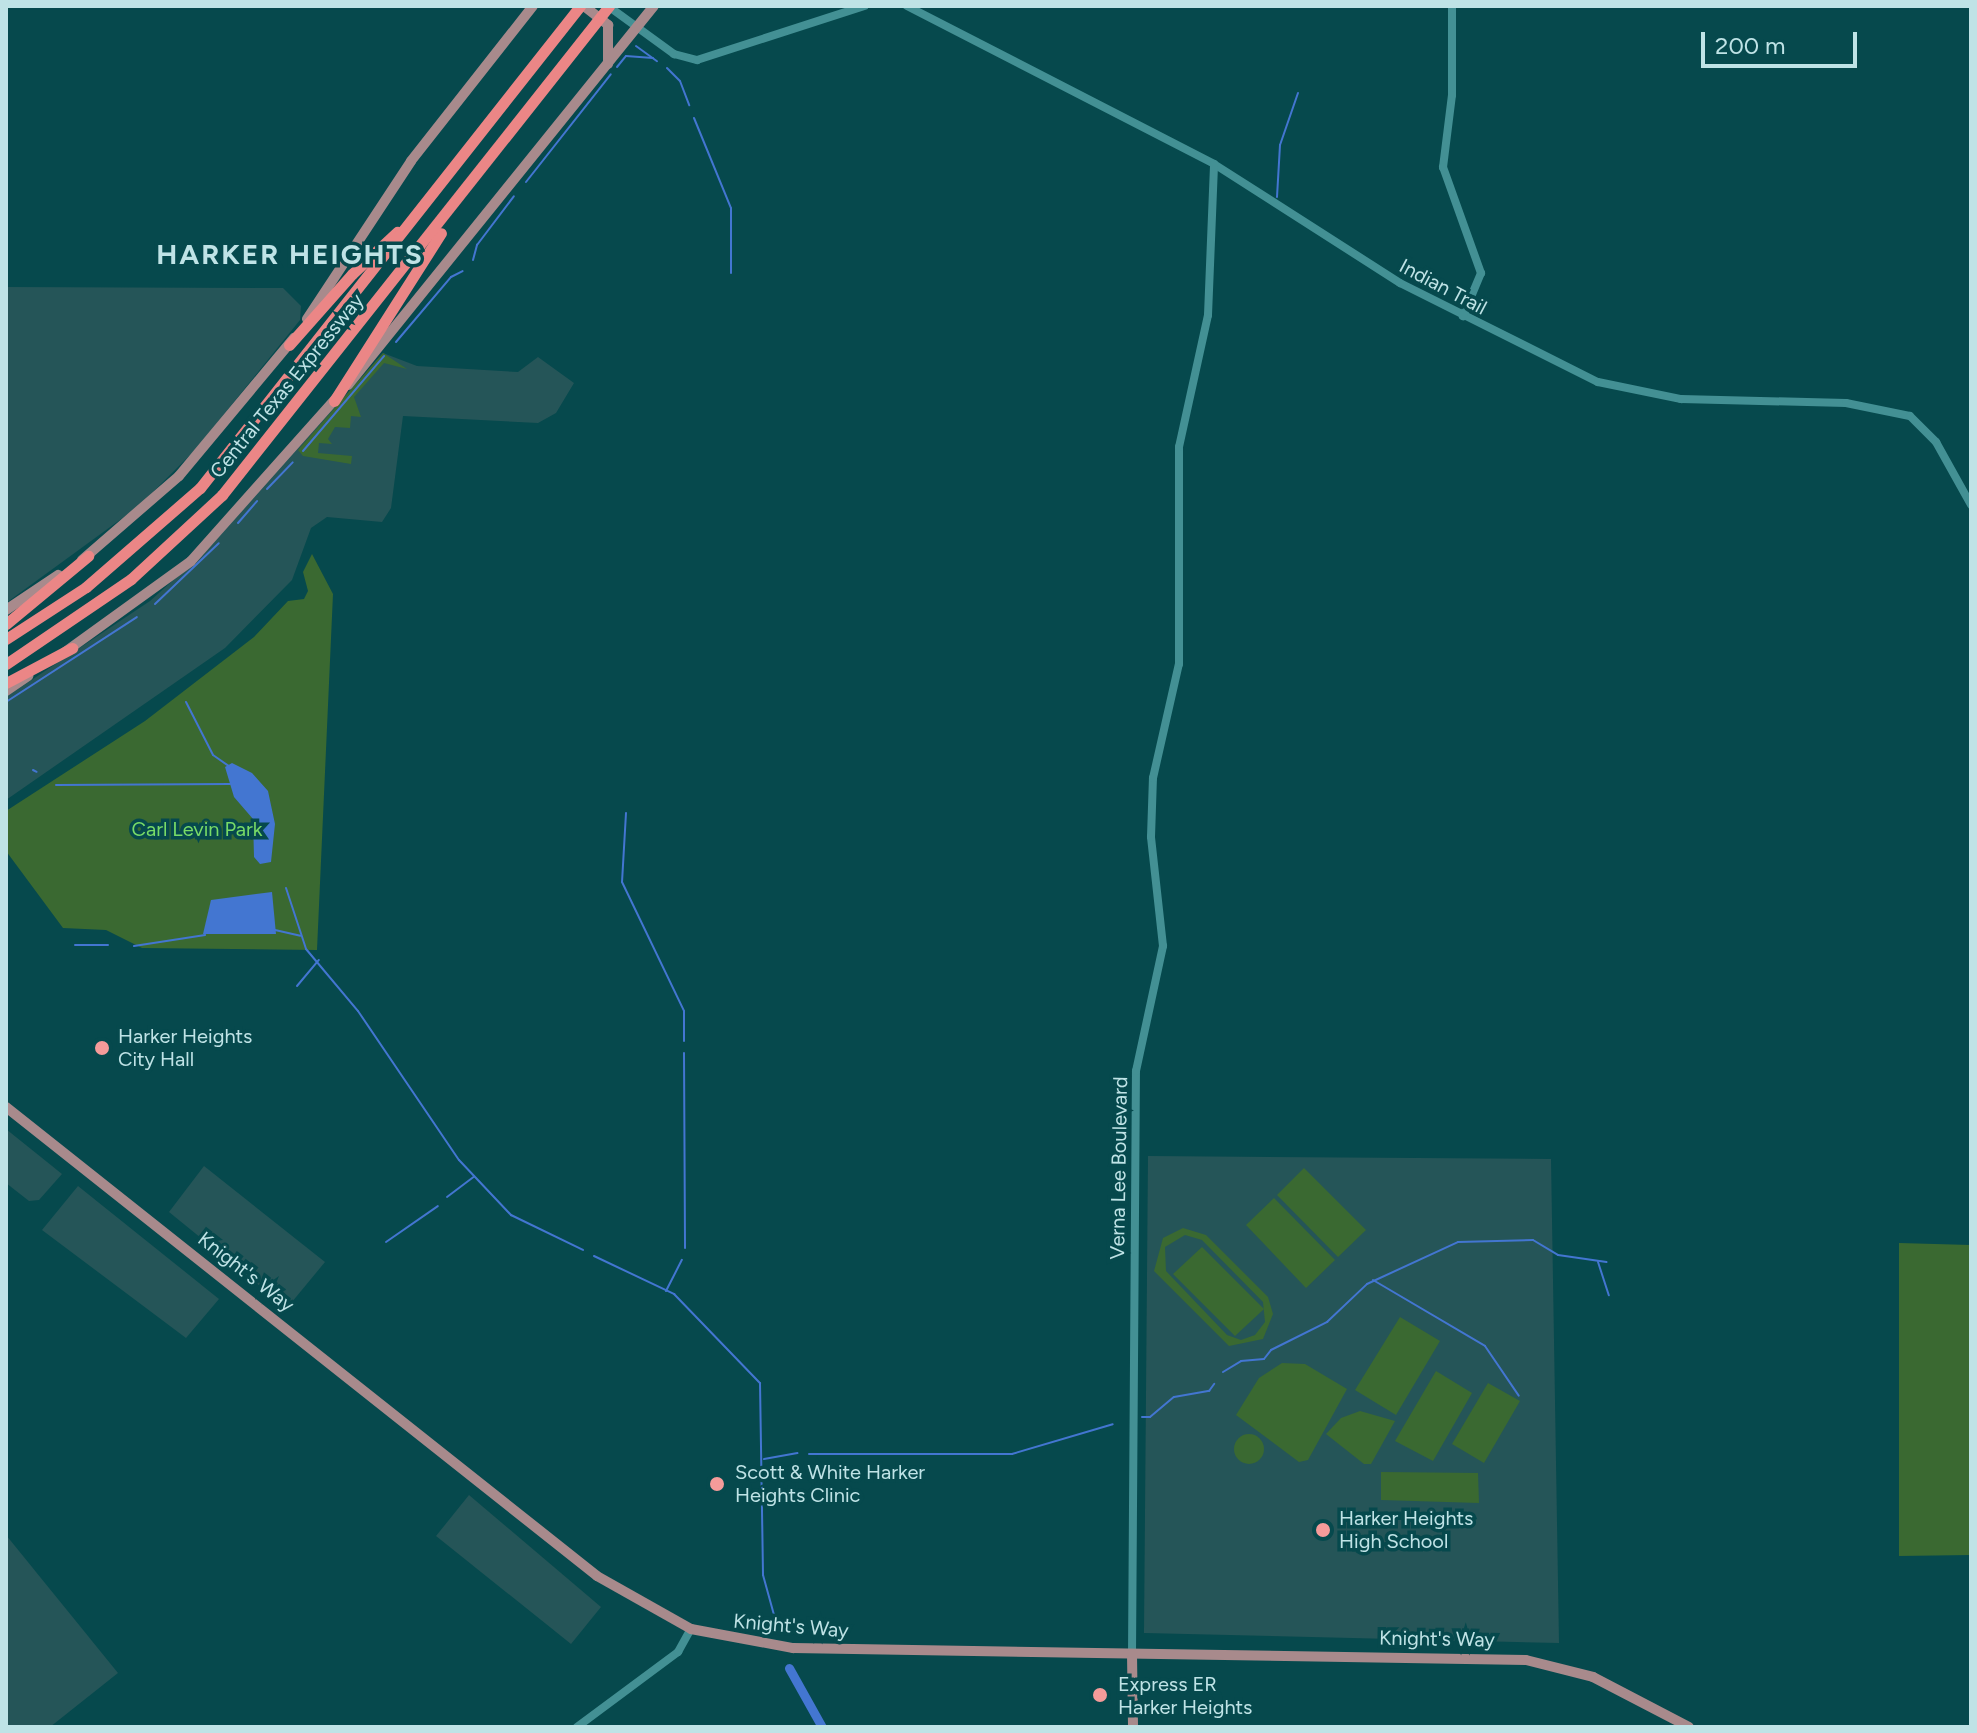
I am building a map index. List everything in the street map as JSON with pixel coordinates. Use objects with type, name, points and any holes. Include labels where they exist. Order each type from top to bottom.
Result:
[{"type":"highway","name":"Central Texas Expressway","points":[[6,639],[86,587],[200,488],[582,6]]},
{"type":"highway","name":"Central Texas Expressway","points":[[6,664],[131,579],[205,512],[280,428],[609,6]]},
{"type":"highway","points":[[289,345],[352,274],[421,210]]},
{"type":"highway","points":[[334,401],[449,212]]},
{"type":"highway","points":[[6,624],[88,556]]},
{"type":"highway","points":[[6,683],[72,648]]},
{"type":"main road","points":[[6,610],[88,556],[179,476],[289,345],[411,161],[533,6]]},
{"type":"main road","points":[[582,6],[608,25],[607,66]]},
{"type":"main road","points":[[6,691],[72,648],[191,561],[334,401],[654,6]]},
{"type":"main road","name":"Knight's Way","points":[[6,1107],[597,1576],[691,1629],[785,1648],[1526,1660],[1593,1677],[1689,1727]]},
{"type":"main road","points":[[1132,1654],[1133,1727]]},
{"type":"street","points":[[609,6],[674,54],[704,60],[864,6]]},
{"type":"street","name":"Indian Trail","points":[[907,6],[1214,164],[1391,278],[1598,382],[1641,393],[1890,408],[1925,429],[1971,505]]},
{"type":"street","points":[[1452,6],[1452,95],[1443,167],[1481,273],[1463,316]]},
{"type":"street","name":"Verna Lee Boulevard","points":[[1132,1654],[1136,1071],[1163,946],[1151,837],[1153,778],[1179,664],[1179,447],[1208,315],[1214,164]]},
{"type":"street","points":[[577,1727],[678,1652],[691,1629]]},
{"type":"shaded area","points":[[6,287],[283,288],[301,306],[300,320],[195,450],[139,506],[6,603]]},
{"type":"shaded area","points":[[383,353],[417,366],[518,372],[538,357],[574,383],[556,413],[538,423],[403,416],[391,508],[382,522],[327,517],[311,528],[292,580],[225,648],[6,800],[6,697],[150,601],[210,547]]},
{"type":"shaded area","points":[[6,1129],[62,1174],[39,1200],[29,1201],[6,1183]]},
{"type":"shaded area","points":[[1148,1156],[1551,1159],[1559,1643],[1144,1633]]},
{"type":"shaded area","points":[[204,1166],[325,1262],[287,1308],[169,1212]]},
{"type":"shaded area","points":[[78,1186],[219,1299],[186,1338],[42,1230]]},
{"type":"shaded area","points":[[469,1495],[601,1607],[571,1644],[436,1536]]},
{"type":"shaded area","points":[[6,1535],[118,1673],[50,1727],[6,1727]]},
{"type":"green space","points":[[383,353],[407,369],[384,363],[354,397],[361,417],[351,416],[350,428],[335,427],[328,439],[332,444],[319,443],[318,453],[352,456],[351,464],[303,456],[298,450]]},
{"type":"green space","name":"Carl Levin Park","points":[[312,554],[333,594],[317,950],[142,948],[106,930],[63,928],[6,851],[6,811],[145,721],[254,637],[288,601],[304,599],[308,591],[303,572]]},
{"type":"green space","points":[[1304,1168],[1366,1230],[1338,1257],[1277,1195]]},
{"type":"green space","points":[[1274,1198],[1335,1260],[1306,1288],[1246,1225]]},
{"type":"green space","points":[[1183,1228],[1206,1235],[1268,1297],[1273,1314],[1263,1339],[1229,1346],[1154,1271],[1163,1238]],"holes":[[[1185,1235],[1202,1240],[1263,1302],[1265,1322],[1255,1335],[1241,1340],[1227,1335],[1166,1271],[1165,1247]]]},
{"type":"green space","points":[[1899,1243],[1971,1245],[1971,1555],[1899,1556]]},
{"type":"green space","points":[[1202,1247],[1264,1309],[1235,1336],[1173,1274]]},
{"type":"green space","points":[[1400,1317],[1440,1341],[1396,1415],[1355,1390]]},
{"type":"green space","points":[[1282,1363],[1305,1364],[1347,1389],[1308,1460],[1299,1462],[1236,1415],[1259,1378]]},
{"type":"green space","points":[[1436,1371],[1472,1393],[1433,1461],[1395,1441]]},
{"type":"green space","points":[[1488,1383],[1520,1401],[1484,1463],[1452,1444]]},
{"type":"green space","points":[[1360,1411],[1395,1421],[1371,1464],[1364,1464],[1326,1434],[1341,1418]]},
{"type":"green space","points":[[1249,1434],[1255,1435],[1263,1443],[1263,1455],[1255,1463],[1249,1464],[1243,1463],[1235,1455],[1234,1449],[1235,1443],[1243,1435]]},
{"type":"green space","points":[[1381,1472],[1478,1473],[1479,1503],[1381,1500]]},
{"type":"water","points":[[232,763],[252,773],[268,791],[275,824],[271,862],[260,864],[254,857],[253,819],[234,797],[225,767]]},
{"type":"water","points":[[272,892],[276,934],[203,934],[211,900]]},
{"type":"waterway","points":[[636,46],[657,61]]},
{"type":"waterway","points":[[617,67],[626,56],[653,58]]},
{"type":"waterway","points":[[667,68],[680,81],[689,105]]},
{"type":"waterway","points":[[526,182],[611,74]]},
{"type":"waterway","points":[[1277,197],[1280,145],[1298,93]]},
{"type":"waterway","points":[[694,118],[731,208],[731,273]]},
{"type":"waterway","points":[[473,260],[477,245],[514,196]]},
{"type":"waterway","points":[[396,342],[451,277],[463,271]]},
{"type":"waterway","points":[[303,451],[384,356]]},
{"type":"waterway","points":[[267,489],[293,462]]},
{"type":"waterway","points":[[238,523],[257,501]]},
{"type":"waterway","points":[[155,604],[219,543]]},
{"type":"waterway","points":[[6,702],[137,617]]},
{"type":"waterway","points":[[186,702],[213,755],[229,766]]},
{"type":"waterway","points":[[33,770],[37,772]]},
{"type":"waterway","points":[[56,785],[230,784]]},
{"type":"waterway","points":[[626,813],[622,882],[684,1011],[684,1041]]},
{"type":"waterway","points":[[286,888],[306,949],[358,1011],[459,1160],[511,1215],[583,1250]]},
{"type":"waterway","points":[[275,930],[300,936]]},
{"type":"waterway","points":[[134,946],[205,935]]},
{"type":"waterway","points":[[75,945],[108,945]]},
{"type":"waterway","points":[[297,986],[319,960]]},
{"type":"waterway","points":[[684,1053],[685,1248]]},
{"type":"waterway","points":[[447,1197],[474,1177]]},
{"type":"waterway","points":[[386,1242],[438,1206]]},
{"type":"waterway","points":[[1223,1372],[1241,1361],[1264,1359],[1271,1350],[1327,1322],[1367,1284],[1458,1242],[1533,1240],[1558,1255],[1606,1262]]},
{"type":"waterway","points":[[594,1256],[674,1294],[760,1383],[763,1575],[779,1633]]},
{"type":"waterway","points":[[666,1291],[682,1260]]},
{"type":"waterway","points":[[1598,1262],[1609,1295]]},
{"type":"waterway","points":[[1373,1280],[1485,1346],[1519,1396]]},
{"type":"waterway","points":[[1142,1417],[1150,1417],[1174,1397],[1209,1391],[1214,1384]]},
{"type":"waterway","points":[[809,1454],[1012,1454],[1113,1424]]},
{"type":"waterway","points":[[764,1459],[797,1453]]},
{"type":"waterway","points":[[789,1668],[822,1727]]},
{"type":"place","name":"Harker Heights City Hall","points":[[102,1048]]},
{"type":"place","name":"Scott & White Harker Heights Clinic","points":[[717,1484]]},
{"type":"place","name":"Harker Heights High School","points":[[1323,1530]]},
{"type":"place","name":"Express ER Harker Heights","points":[[1100,1695]]},
{"type":"district","name":"HARKER HEIGHTS","points":[[290,254]]}]
